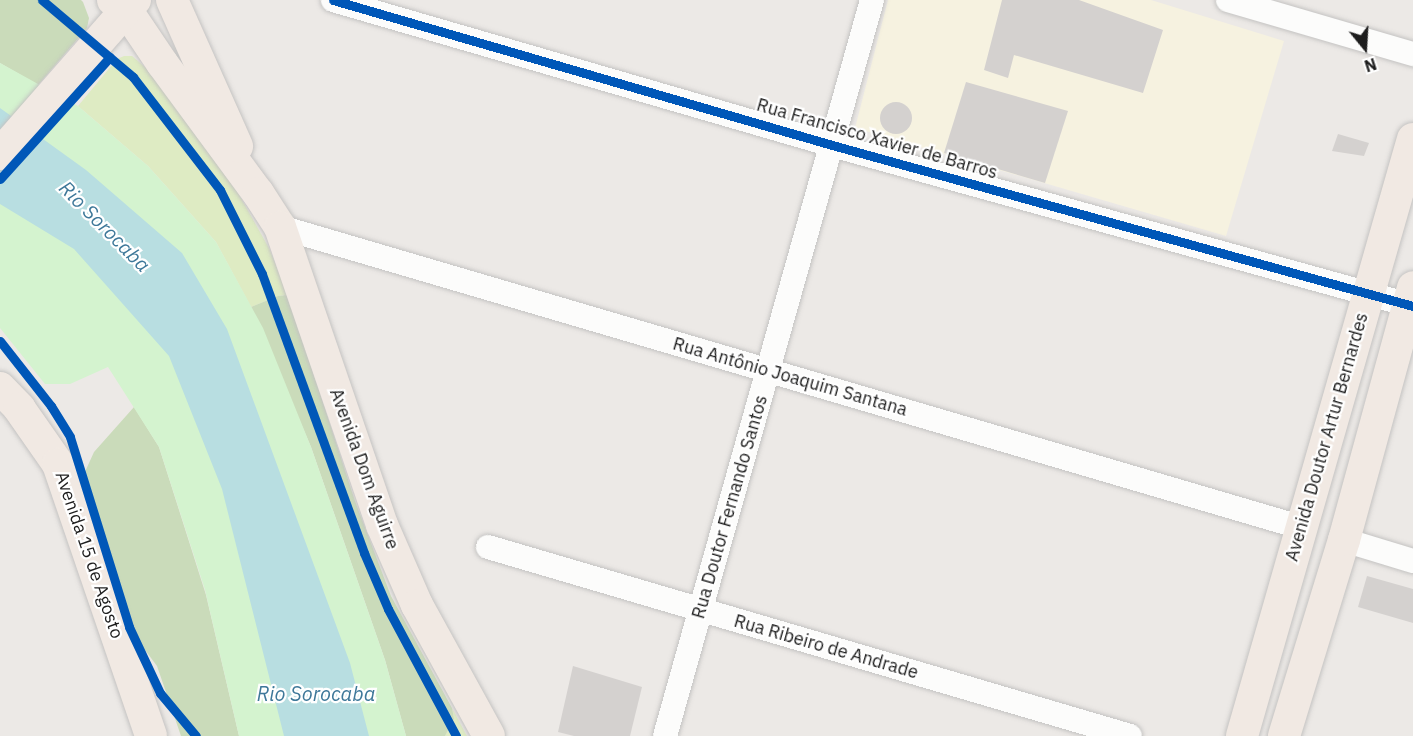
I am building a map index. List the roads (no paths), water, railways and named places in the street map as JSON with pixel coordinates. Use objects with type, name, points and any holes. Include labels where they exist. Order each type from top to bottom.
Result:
[{"type":"main road","name":"Avenida Dom Aguirre","points":[[172,0],[258,193]]},
{"type":"main road","name":"Avenida Dom Aguirre","points":[[125,4],[206,125],[258,193],[280,227],[382,525],[417,605],[489,736]]},
{"type":"main road","points":[[0,154],[81,64],[125,4]]},
{"type":"main road","name":"Avenida Doutor Artur Bernardes","points":[[1242,736],[1413,139]]},
{"type":"main road","points":[[1284,736],[1344,540],[1411,299]]},
{"type":"main road","name":"Avenida 15 de Agosto","points":[[6,404],[58,464],[151,736]]},
{"type":"street","name":"Rua Francisco Xavier de Barros","points":[[333,0],[832,145],[1370,293],[1411,299]]},
{"type":"street","name":"Rua Doutor Fernando Santos","points":[[665,736],[872,0]]},
{"type":"street","points":[[1228,0],[1413,54]]},
{"type":"street","name":"Rua Antônio Joaquim Santana","points":[[280,227],[1300,527]]},
{"type":"street","points":[[1344,540],[1413,561]]},
{"type":"street","name":"Rua Ribeiro de Andrade","points":[[488,547],[1130,736]]},
{"type":"water","name":"Rio Sorocaba","points":[[0,108],[86,170],[182,253],[227,329],[350,663],[369,736],[284,736],[222,489],[169,356],[74,249],[0,204]]}]
